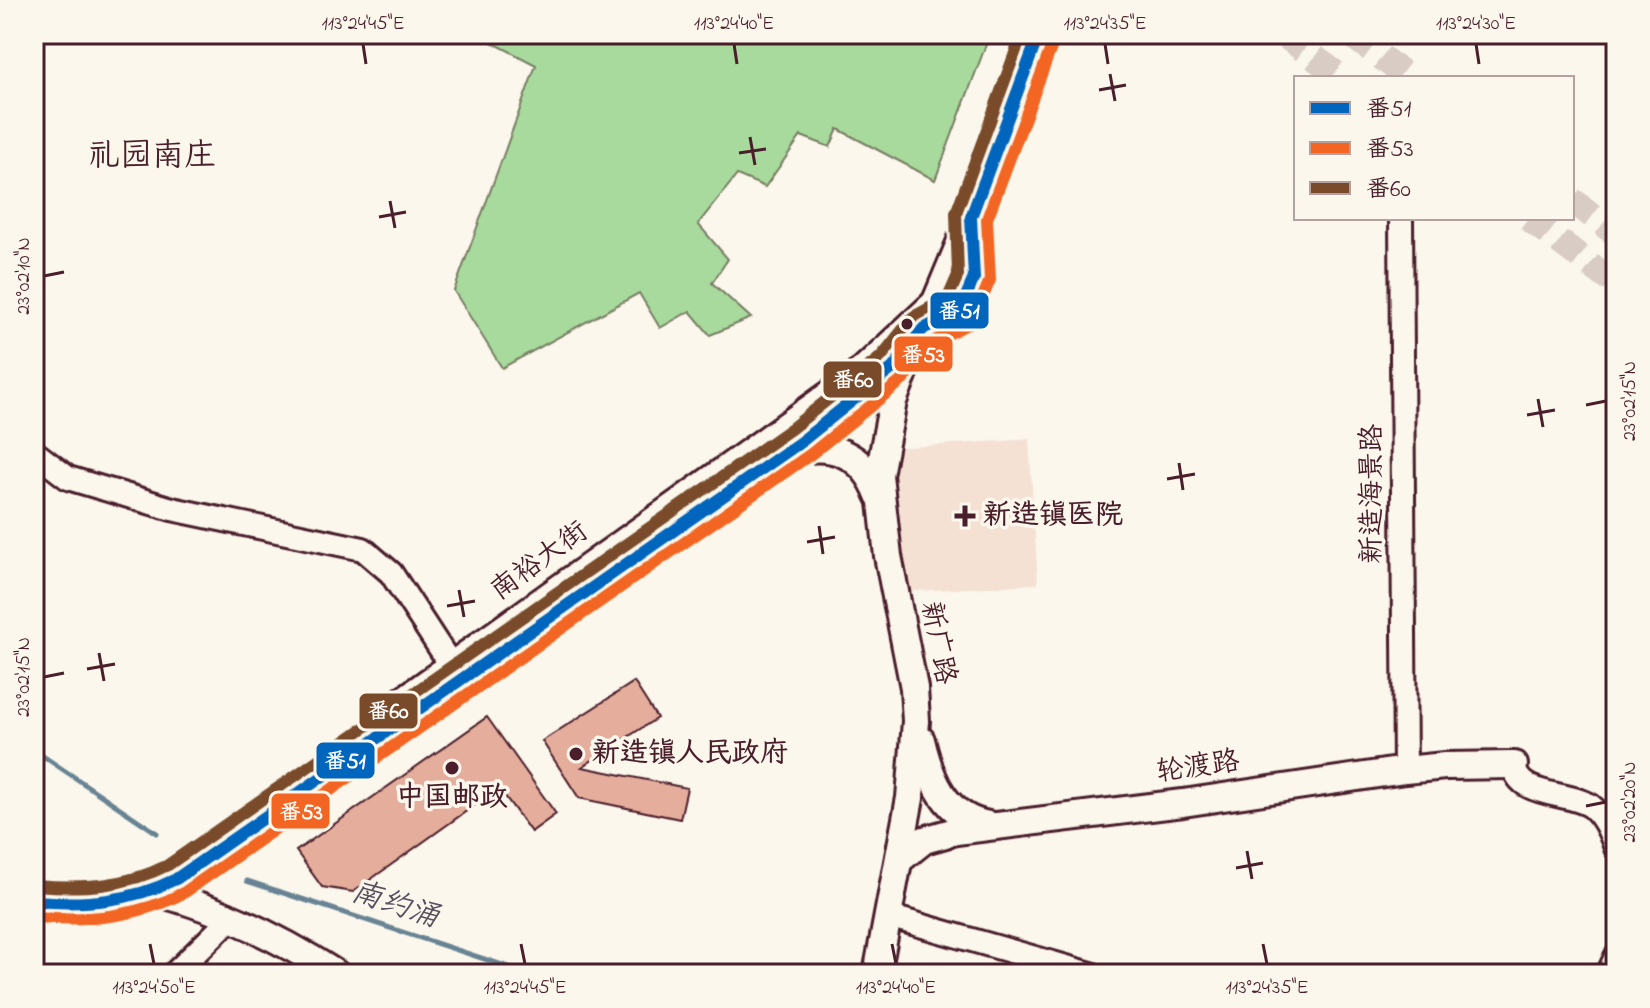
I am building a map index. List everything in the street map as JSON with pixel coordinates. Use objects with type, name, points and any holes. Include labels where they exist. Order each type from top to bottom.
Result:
[{"type":"main road","points":[[923,329],[971,217],[1039,34]]},
{"type":"main road","name":"南裕大街","points":[[143,890],[864,369],[936,302]]},
{"type":"main road","name":"南裕大街","points":[[143,890],[251,828],[783,455],[893,368],[923,329]]},
{"type":"main road","name":"新广路","points":[[877,974],[910,798],[916,721],[914,688],[888,556],[879,475],[893,401],[923,329]]},
{"type":"main road","points":[[783,455],[804,448],[822,448],[853,458],[872,477],[881,502]]},
{"type":"main road","points":[[916,721],[932,778],[944,799],[972,820],[1005,826]]},
{"type":"main road","name":"轮渡路","points":[[899,860],[913,846],[933,836],[1405,770],[1514,765]]},
{"type":"main road","points":[[34,884],[97,890],[143,890],[230,919],[288,944],[336,974]]},
{"type":"main road","points":[[34,901],[111,901],[143,890]]},
{"type":"street","name":"新造海景路","points":[[1401,220],[1405,770]]},
{"type":"street","points":[[34,452],[68,478],[127,496],[172,509],[363,549],[391,573],[451,665]]},
{"type":"street","points":[[1514,765],[1515,775],[1523,784],[1572,798],[1593,808],[1609,829],[1616,848]]},
{"type":"street","points":[[888,916],[1091,974]]},
{"type":"street","points":[[174,974],[230,919]]},
{"type":"street","points":[[1608,974],[1616,957]]},
{"type":"shaded area","name":"新造镇医院","points":[[1029,439],[1038,584],[901,592],[892,448]]},
{"type":"green space","points":[[476,34],[990,34],[935,180],[838,129],[830,147],[801,136],[765,187],[737,175],[698,224],[728,259],[712,283],[751,318],[710,335],[690,311],[660,328],[639,293],[502,368],[454,291],[536,65]]},
{"type":"building","name":"新造镇人民政府","points":[[634,682],[657,718],[582,767],[687,788],[680,819],[579,798],[542,741]]},
{"type":"building","points":[[487,717],[556,814],[531,832],[499,788],[353,892],[322,887],[296,851]]},
{"type":"waterway","name":"南约涌","points":[[34,750],[157,833]]},
{"type":"waterway","name":"南约涌","points":[[247,881],[530,974]]},
{"type":"tunnel","points":[[1283,34],[1339,76]]},
{"type":"tunnel","points":[[1350,34],[1406,76]]},
{"type":"tunnel","points":[[1574,202],[1616,234]]},
{"type":"tunnel","points":[[1531,220],[1616,284]]},
{"type":"transit line","name":"番60","points":[[35,885],[103,885],[136,878],[168,865],[792,428],[881,357],[913,317],[948,298],[958,275],[956,213],[1022,34]]},
{"type":"transit line","name":"番51","points":[[34,901],[107,900],[142,893],[176,879],[802,441],[893,368],[923,329],[960,310],[974,278],[971,217],[1039,34]]},
{"type":"transit line","name":"番53","points":[[34,917],[112,916],[149,907],[185,892],[811,454],[904,379],[933,342],[974,318],[990,280],[987,219],[1054,40]]},
{"type":"place","name":"新造镇医院","points":[[965,516]]},
{"type":"place","name":"新造镇人民政府","points":[[576,754]]},
{"type":"place","name":"中国邮政","points":[[452,768]]},
{"type":"district","name":"礼园南庄","points":[[152,157]]}]
